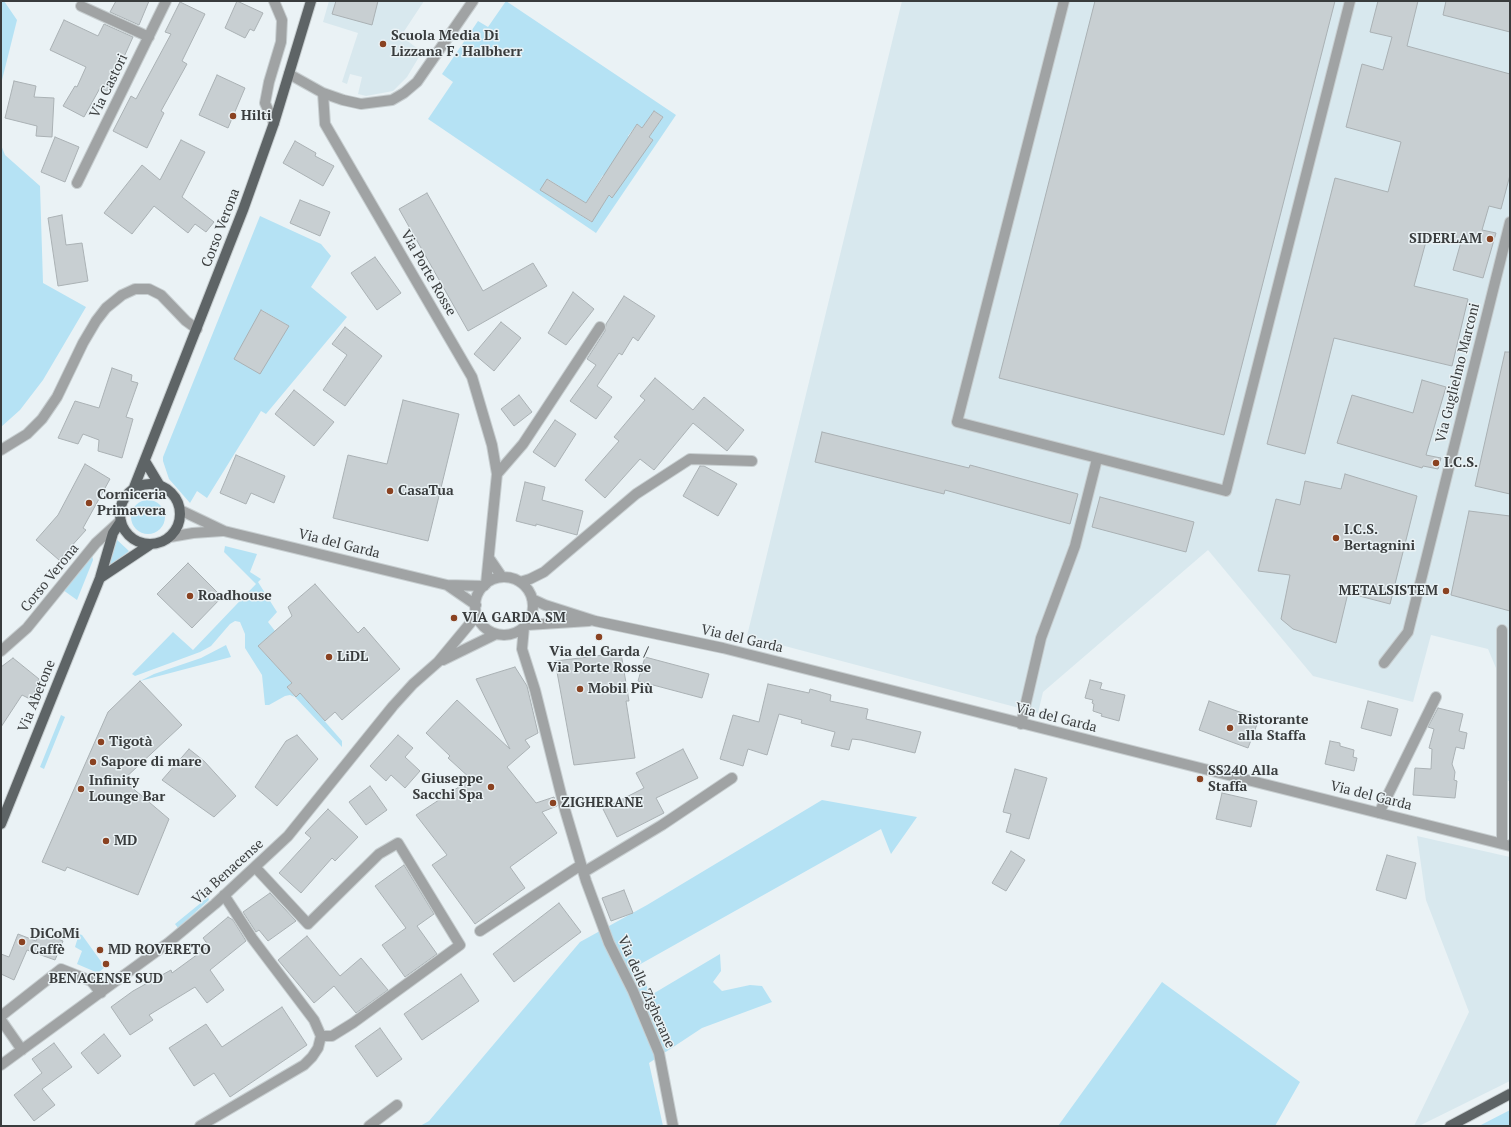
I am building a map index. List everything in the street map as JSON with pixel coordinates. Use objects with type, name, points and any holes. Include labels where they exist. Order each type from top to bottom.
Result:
[{"type":"main road","name":"Corso Verona","points":[[133,490],[243,210],[274,123],[311,1]]},
{"type":"main road","points":[[145,461],[160,486],[173,495],[180,510],[177,528],[170,537],[159,543],[143,543],[128,535],[121,520],[122,503],[133,490],[146,485],[160,486]]},
{"type":"main road","name":"Via Abetone","points":[[1,824],[100,578],[113,533],[121,520]]},
{"type":"main road","points":[[100,578],[151,544]]},
{"type":"main road","points":[[1450,1126],[1510,1094]]},
{"type":"street","name":"Via Castori","points":[[77,183],[166,1]]},
{"type":"street","points":[[274,1],[282,20],[281,42],[269,82],[265,103],[274,123]]},
{"type":"street","points":[[289,74],[323,93],[361,104],[379,103],[392,100],[404,94],[417,82],[473,1]]},
{"type":"street","points":[[1064,1],[957,422],[1226,491],[1350,1]]},
{"type":"street","points":[[81,6],[149,38]]},
{"type":"street","name":"Via Porte Rosse","points":[[323,93],[325,124],[472,377],[492,445],[497,474],[485,585]]},
{"type":"street","name":"Via Guglielmo Marconi","points":[[1384,663],[1408,632],[1510,222]]},
{"type":"street","points":[[1,450],[27,434],[42,419],[57,397],[83,343],[96,321],[106,308],[122,295],[135,289],[149,289],[161,295],[186,321],[197,329]]},
{"type":"street","points":[[497,474],[523,444],[600,326]]},
{"type":"street","points":[[520,582],[544,572],[636,494],[690,459],[752,461]]},
{"type":"street","points":[[1021,724],[1041,638],[1075,546],[1097,459]]},
{"type":"street","name":"Via del Garda","points":[[180,510],[224,531],[447,585],[485,585]]},
{"type":"street","name":"Corso Verona","points":[[1,652],[27,628],[96,543],[121,520]]},
{"type":"street","name":"Via del Garda","points":[[170,537],[193,533],[224,531]]},
{"type":"street","points":[[489,558],[502,577]]},
{"type":"street","points":[[476,610],[484,626],[496,634],[508,635],[526,626],[533,609],[532,597],[544,572]]},
{"type":"street","points":[[438,662],[476,610],[478,594],[485,585],[502,577],[511,578],[520,582],[532,597]]},
{"type":"street","name":"Via del Garda","points":[[447,585],[476,610]]},
{"type":"street","name":"Via del Garda","points":[[532,597],[545,605],[595,621],[723,648],[1506,845]]},
{"type":"street","name":"Via del Garda","points":[[526,626],[595,621]]},
{"type":"street","name":"Via delle Zigherane","points":[[522,649],[526,626]]},
{"type":"street","points":[[1502,630],[1506,845]]},
{"type":"street","points":[[438,662],[496,634]]},
{"type":"street","name":"Via delle Zigherane","points":[[508,635],[522,649],[535,690],[565,810],[582,868],[609,943],[633,991],[659,1053],[674,1126]]},
{"type":"street","name":"Via Benacense","points":[[1,1065],[168,943],[256,867],[288,836],[348,760],[413,684],[438,662]]},
{"type":"street","points":[[1379,813],[1436,697]]},
{"type":"street","points":[[480,931],[582,868],[662,826],[732,778]]},
{"type":"street","points":[[256,867],[308,924],[379,854],[398,843],[460,945],[353,1023],[332,1036],[320,1036]]},
{"type":"street","points":[[200,1126],[304,1065],[318,1048],[320,1036],[314,1020],[252,938],[224,896]]},
{"type":"street","points":[[1,1016],[61,969],[91,981],[101,993]]},
{"type":"street","points":[[1,1020],[22,1050]]},
{"type":"street","points":[[369,1126],[397,1105]]},
{"type":"shaded area","points":[[1,1],[4,1],[17,20],[1,84]]},
{"type":"shaded area","name":"Scuola Media Di Lizzana F. Halbherr","points":[[329,1],[424,1],[401,36],[422,52],[407,77],[393,91],[366,96],[358,94],[362,77],[350,74],[347,84],[342,82],[358,33],[323,22]]},
{"type":"shaded area","points":[[506,1],[676,115],[596,233],[428,119],[453,82],[442,74],[478,21],[488,27]],"holes":[[[654,111],[663,117],[649,137],[653,140],[639,143],[628,136],[637,124],[642,128]],[[603,175],[611,180],[612,198],[609,195],[591,222],[541,190],[548,179],[586,203]]]},
{"type":"shaded area","points":[[902,1],[1510,1],[1510,790],[1509,781],[1496,780],[1496,668],[1488,649],[1431,635],[1413,702],[1313,676],[1208,550],[1043,692],[1038,713],[747,636]]},
{"type":"shaded area","points":[[1,145],[5,155],[40,186],[43,283],[86,307],[43,380],[20,410],[1,427]]},
{"type":"shaded area","points":[[260,216],[321,244],[331,256],[311,287],[347,317],[266,414],[261,411],[207,498],[197,491],[190,503],[169,479],[163,457]],"holes":[[[262,310],[289,326],[235,359]]]},
{"type":"shaded area","points":[[148,500],[160,505],[165,517],[160,529],[148,534],[136,529],[131,517],[136,505]]},
{"type":"shaded area","points":[[115,538],[129,551],[105,571]]},
{"type":"shaded area","points":[[225,546],[257,554],[250,572],[261,579],[258,582],[277,612],[268,622],[275,631],[258,646],[292,683],[287,687],[295,697],[290,695],[285,696],[269,705],[265,705],[262,675],[245,648],[245,634],[240,622],[235,621],[230,624],[211,646],[200,652],[135,676],[132,674],[173,632],[193,650],[256,584],[224,552]]},
{"type":"shaded area","points":[[92,555],[93,560],[77,600],[63,590]]},
{"type":"shaded area","points":[[226,645],[231,657],[140,681],[154,674],[201,658]]},
{"type":"shaded area","points":[[300,693],[342,741],[342,747],[295,697]]},
{"type":"shaded area","points":[[61,715],[65,717],[44,769],[40,767]]},
{"type":"shaded area","points":[[822,800],[917,817],[891,854],[881,829],[637,966],[651,995],[720,954],[721,971],[713,982],[722,991],[750,985],[762,986],[772,1002],[702,1028],[649,1063],[663,1126],[420,1126],[429,1121],[580,942],[647,905]]},
{"type":"shaded area","points":[[1417,836],[1510,857],[1510,1081],[1419,1126],[1414,1126],[1469,1012],[1426,900]]},
{"type":"shaded area","points":[[208,897],[209,900],[178,928],[175,924]]},
{"type":"shaded area","points":[[79,934],[82,935],[105,967],[98,973],[77,964],[82,951],[75,947]]},
{"type":"shaded area","points":[[1162,982],[1300,1082],[1275,1126],[1058,1126]]},
{"type":"shaded area","points":[[1510,1110],[1510,1126],[1479,1126]]},
{"type":"building","points":[[116,1],[149,1],[139,25],[110,12]]},
{"type":"building","points":[[237,1],[263,13],[254,31],[250,29],[245,38],[225,28]]},
{"type":"building","name":"Scuola Media Di Lizzana F. Halbherr","points":[[336,1],[378,1],[372,25],[332,14]]},
{"type":"building","points":[[1095,1],[1335,1],[1224,435],[999,378]]},
{"type":"building","points":[[1378,1],[1418,1],[1407,46],[1510,74],[1510,175],[1501,209],[1489,206],[1482,230],[1496,233],[1483,278],[1453,270],[1461,242],[1428,234],[1414,286],[1468,299],[1452,366],[1334,338],[1305,454],[1267,444],[1335,178],[1388,192],[1401,142],[1346,127],[1362,64],[1383,70],[1392,37],[1370,32]]},
{"type":"building","points":[[1446,1],[1510,1],[1510,32],[1443,15]]},
{"type":"building","points":[[180,2],[205,14],[182,61],[187,64],[161,111],[164,113],[147,148],[113,131],[131,96],[136,99],[171,34],[165,32]]},
{"type":"building","points":[[64,20],[98,36],[104,24],[133,37],[123,59],[120,58],[107,91],[100,88],[84,117],[63,106],[75,86],[77,87],[86,67],[50,50]]},
{"type":"building","points":[[217,75],[245,88],[228,128],[199,115]]},
{"type":"building","points":[[14,81],[36,86],[34,97],[54,98],[52,137],[36,136],[37,126],[5,118]]},
{"type":"building","points":[[654,111],[663,117],[649,137],[653,140],[612,198],[609,195],[592,222],[540,190],[547,179],[586,203],[637,124],[642,128]]},
{"type":"building","points":[[55,137],[79,147],[65,182],[41,172]]},
{"type":"building","points":[[181,140],[205,152],[182,197],[214,222],[206,232],[195,224],[188,233],[154,206],[132,234],[104,213],[142,165],[160,180]]},
{"type":"building","points":[[295,141],[316,153],[315,156],[334,166],[323,186],[283,163]]},
{"type":"building","points":[[427,193],[483,291],[533,263],[547,286],[468,331],[399,209]]},
{"type":"building","points":[[300,200],[330,212],[320,236],[290,223]]},
{"type":"building","points":[[62,215],[66,245],[82,243],[88,281],[58,286],[48,218]]},
{"type":"building","points":[[375,257],[401,293],[377,310],[351,273]]},
{"type":"building","points":[[573,292],[594,309],[566,345],[548,333]]},
{"type":"building","points":[[624,296],[655,316],[638,341],[633,337],[622,355],[619,353],[597,386],[612,397],[596,419],[570,401],[596,365],[587,359],[605,331],[606,324]]},
{"type":"building","points":[[261,310],[289,326],[260,374],[234,359]]},
{"type":"building","points":[[501,322],[521,338],[494,371],[474,354]]},
{"type":"building","points":[[345,327],[382,356],[345,406],[323,390],[347,355],[332,344]]},
{"type":"building","points":[[1505,352],[1510,352],[1510,494],[1475,486]]},
{"type":"building","points":[[112,368],[132,375],[131,381],[138,383],[126,417],[133,419],[122,458],[98,451],[99,440],[83,434],[78,444],[58,438],[75,401],[99,408]]},
{"type":"building","points":[[655,378],[693,410],[704,397],[744,430],[727,451],[693,423],[654,470],[640,459],[605,498],[585,480],[619,441],[614,437],[645,400],[640,396]]},
{"type":"building","points":[[1422,380],[1446,387],[1426,455],[1441,458],[1438,469],[1423,466],[1422,468],[1337,443],[1352,395],[1413,413]]},
{"type":"building","points":[[294,390],[334,422],[314,446],[275,414]]},
{"type":"building","points":[[519,395],[532,412],[514,426],[501,409]]},
{"type":"building","name":"CasaTua","points":[[403,400],[459,414],[428,541],[333,518],[348,455],[387,464]]},
{"type":"building","points":[[555,420],[576,434],[555,467],[533,452]]},
{"type":"building","points":[[822,432],[969,468],[970,465],[1078,494],[1070,524],[945,490],[944,494],[815,462]]},
{"type":"building","points":[[236,455],[285,476],[274,503],[251,493],[246,504],[220,493]]},
{"type":"building","points":[[85,464],[110,479],[83,528],[86,530],[59,560],[36,540],[58,515]]},
{"type":"building","points":[[700,466],[704,466],[737,484],[718,516],[683,496]]},
{"type":"building","name":"I.C.S. Bertagnini","points":[[1345,474],[1417,496],[1390,604],[1348,593],[1336,643],[1293,629],[1281,619],[1290,575],[1258,571],[1276,499],[1300,505],[1305,481],[1341,489]]},
{"type":"building","points":[[525,482],[545,487],[542,500],[583,511],[577,535],[536,524],[536,526],[516,521]]},
{"type":"building","points":[[1100,497],[1194,522],[1186,552],[1092,527]]},
{"type":"building","points":[[1469,511],[1510,516],[1510,611],[1451,595]]},
{"type":"building","name":"Roadhouse","points":[[188,563],[222,597],[192,628],[157,594]]},
{"type":"building","name":"LiDL","points":[[315,584],[358,633],[364,627],[400,669],[342,720],[335,712],[325,721],[300,693],[296,697],[287,687],[292,683],[258,646],[292,616],[288,607]]},
{"type":"building","name":"Mobil Più","points":[[621,653],[629,701],[626,701],[635,758],[574,765],[555,661]]},
{"type":"building","points":[[645,657],[709,674],[702,698],[638,681]]},
{"type":"building","points":[[13,658],[39,679],[32,700],[22,695],[1,727],[1,667]]},
{"type":"building","points":[[515,667],[527,686],[538,733],[525,740],[530,747],[507,767],[536,803],[554,797],[557,806],[542,812],[557,833],[510,867],[525,888],[475,924],[432,865],[447,855],[416,815],[471,779],[448,758],[450,756],[426,733],[457,700],[510,749],[476,679]]},
{"type":"building","points":[[1090,680],[1102,683],[1100,689],[1125,695],[1119,721],[1101,716],[1102,714],[1093,711],[1093,700],[1085,698]]},
{"type":"building","points":[[140,681],[182,725],[123,780],[169,819],[138,895],[67,867],[65,871],[42,862],[108,712]]},
{"type":"building","points":[[768,684],[809,693],[810,689],[831,695],[830,701],[868,709],[866,719],[921,732],[915,753],[852,739],[849,750],[831,746],[835,732],[801,723],[802,720],[779,714],[767,755],[748,749],[743,766],[720,759],[733,715],[759,722]]},
{"type":"building","points":[[1209,701],[1259,719],[1248,748],[1199,730]]},
{"type":"building","points":[[1368,701],[1398,709],[1391,736],[1361,728]]},
{"type":"building","points":[[1438,708],[1463,714],[1459,731],[1467,733],[1464,749],[1456,747],[1452,764],[1455,772],[1454,780],[1457,781],[1455,798],[1413,795],[1415,768],[1431,769],[1432,749],[1429,748],[1434,729],[1428,727]]},
{"type":"building","points":[[297,735],[318,759],[277,806],[255,787],[286,741]]},
{"type":"building","points":[[398,735],[413,748],[405,757],[420,771],[405,788],[391,775],[386,781],[370,766]]},
{"type":"building","points":[[1330,741],[1340,743],[1340,746],[1354,750],[1353,757],[1357,758],[1354,771],[1325,764]]},
{"type":"building","points":[[189,749],[204,761],[236,796],[214,817],[162,780]]},
{"type":"building","points":[[683,749],[698,778],[656,798],[664,813],[617,837],[603,809],[644,788],[636,773]]},
{"type":"building","points":[[1015,769],[1047,778],[1029,839],[1006,832],[1011,814],[1003,812]]},
{"type":"building","points":[[370,786],[387,810],[366,825],[349,802]]},
{"type":"building","points":[[1222,793],[1257,801],[1251,827],[1216,819]]},
{"type":"building","points":[[328,809],[358,837],[335,861],[332,858],[301,893],[279,873],[311,838],[305,833]]},
{"type":"building","points":[[1011,851],[1025,860],[1006,891],[992,883]]},
{"type":"building","points":[[1387,855],[1416,863],[1406,899],[1376,890]]},
{"type":"building","points":[[404,865],[434,914],[417,926],[437,954],[405,977],[382,945],[406,928],[375,886]]},
{"type":"building","points":[[624,890],[633,913],[611,921],[602,898]]},
{"type":"building","points":[[270,893],[296,921],[268,941],[259,930],[256,932],[243,912]]},
{"type":"building","points":[[559,903],[581,932],[514,982],[493,954]]},
{"type":"building","points":[[228,917],[233,920],[246,941],[210,970],[224,990],[207,1003],[195,987],[149,1015],[153,1020],[130,1035],[111,1007],[133,991],[171,970],[172,973],[209,946],[203,938]]},
{"type":"building","points":[[40,932],[63,941],[55,960],[27,950],[14,980],[1,974],[1,954],[9,957],[18,934],[36,941]]},
{"type":"building","points":[[307,936],[340,976],[361,958],[388,990],[356,1013],[334,986],[314,1003],[278,960]]},
{"type":"building","points":[[461,974],[479,1001],[422,1040],[404,1014]]},
{"type":"building","points":[[282,1007],[307,1045],[230,1097],[214,1073],[194,1086],[169,1048],[206,1024],[222,1047]]},
{"type":"building","points":[[380,1028],[402,1059],[377,1077],[355,1046]]},
{"type":"building","points":[[104,1034],[121,1056],[98,1074],[81,1053]]},
{"type":"building","points":[[54,1043],[72,1067],[42,1089],[55,1105],[34,1121],[14,1095],[42,1073],[32,1059]]},
{"type":"place","name":"Scuola Media Di Lizzana F. Halbherr","points":[[383,44]]},
{"type":"place","name":"Hilti","points":[[233,116]]},
{"type":"place","name":"SIDERLAM","points":[[1490,239]]},
{"type":"place","name":"I.C.S.","points":[[1436,463]]},
{"type":"place","name":"CasaTua","points":[[390,491]]},
{"type":"place","name":"Corniceria Primavera","points":[[89,503]]},
{"type":"place","name":"I.C.S. Bertagnini","points":[[1336,538]]},
{"type":"place","name":"METALSISTEM","points":[[1446,591]]},
{"type":"place","name":"Roadhouse","points":[[190,596]]},
{"type":"place","name":"VIA GARDA SM","points":[[454,618]]},
{"type":"place","name":"Via del Garda / Via Porte Rosse","points":[[599,637]]},
{"type":"place","name":"LiDL","points":[[329,657]]},
{"type":"place","name":"Mobil Più","points":[[580,689]]},
{"type":"place","name":"Ristorante alla Staffa","points":[[1230,728]]},
{"type":"place","name":"Tigotà","points":[[101,742]]},
{"type":"place","name":"Sapore di mare","points":[[93,762]]},
{"type":"place","name":"SS240 Alla Staffa","points":[[1200,779]]},
{"type":"place","name":"Giuseppe Sacchi Spa","points":[[491,787]]},
{"type":"place","name":"Infinity Lounge Bar","points":[[81,789]]},
{"type":"place","name":"ZIGHERANE","points":[[553,803]]},
{"type":"place","name":"MD","points":[[106,841]]},
{"type":"place","name":"DiCoMi Caffè","points":[[22,942]]},
{"type":"place","name":"MD ROVERETO","points":[[100,950]]},
{"type":"place","name":"BENACENSE SUD","points":[[106,964]]}]
